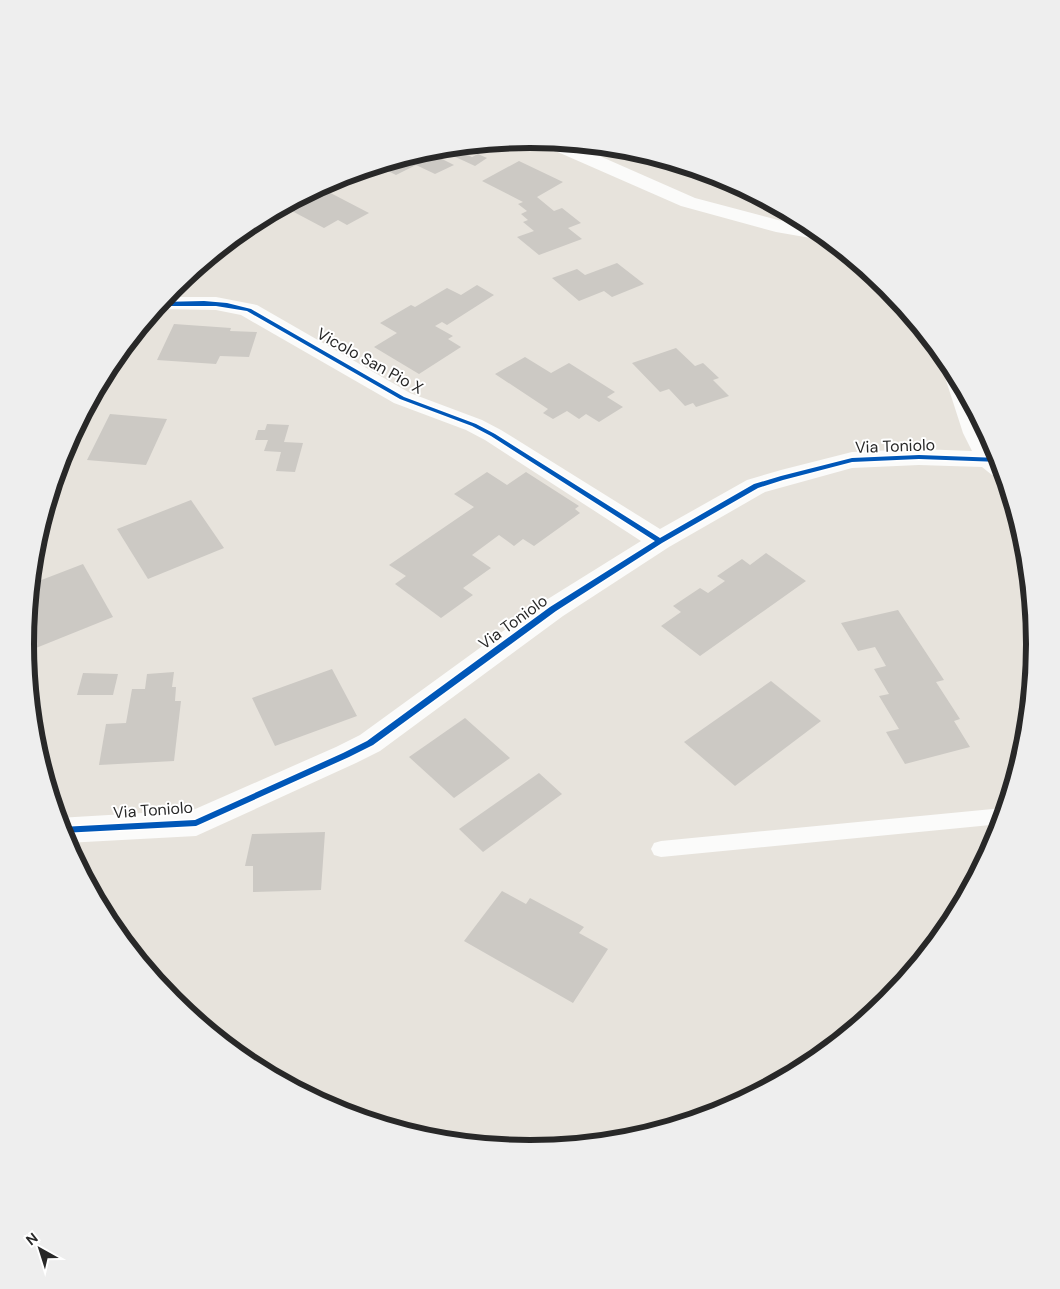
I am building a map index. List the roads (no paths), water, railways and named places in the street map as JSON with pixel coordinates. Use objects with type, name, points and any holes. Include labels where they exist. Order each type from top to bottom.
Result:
[{"type":"street","points":[[568,150],[688,202],[776,226],[804,231]]},
{"type":"street","name":"Vicolo San Pio X","points":[[170,304],[209,302],[249,310],[402,398],[474,425],[493,435],[660,541]]},
{"type":"street","points":[[967,410],[975,433],[983,445]]},
{"type":"street","name":"Via Toniolo","points":[[70,830],[196,823],[370,743],[553,609],[660,541],[756,486],[852,460],[919,457],[991,463]]},
{"type":"lane","points":[[661,848],[995,817]]}]
